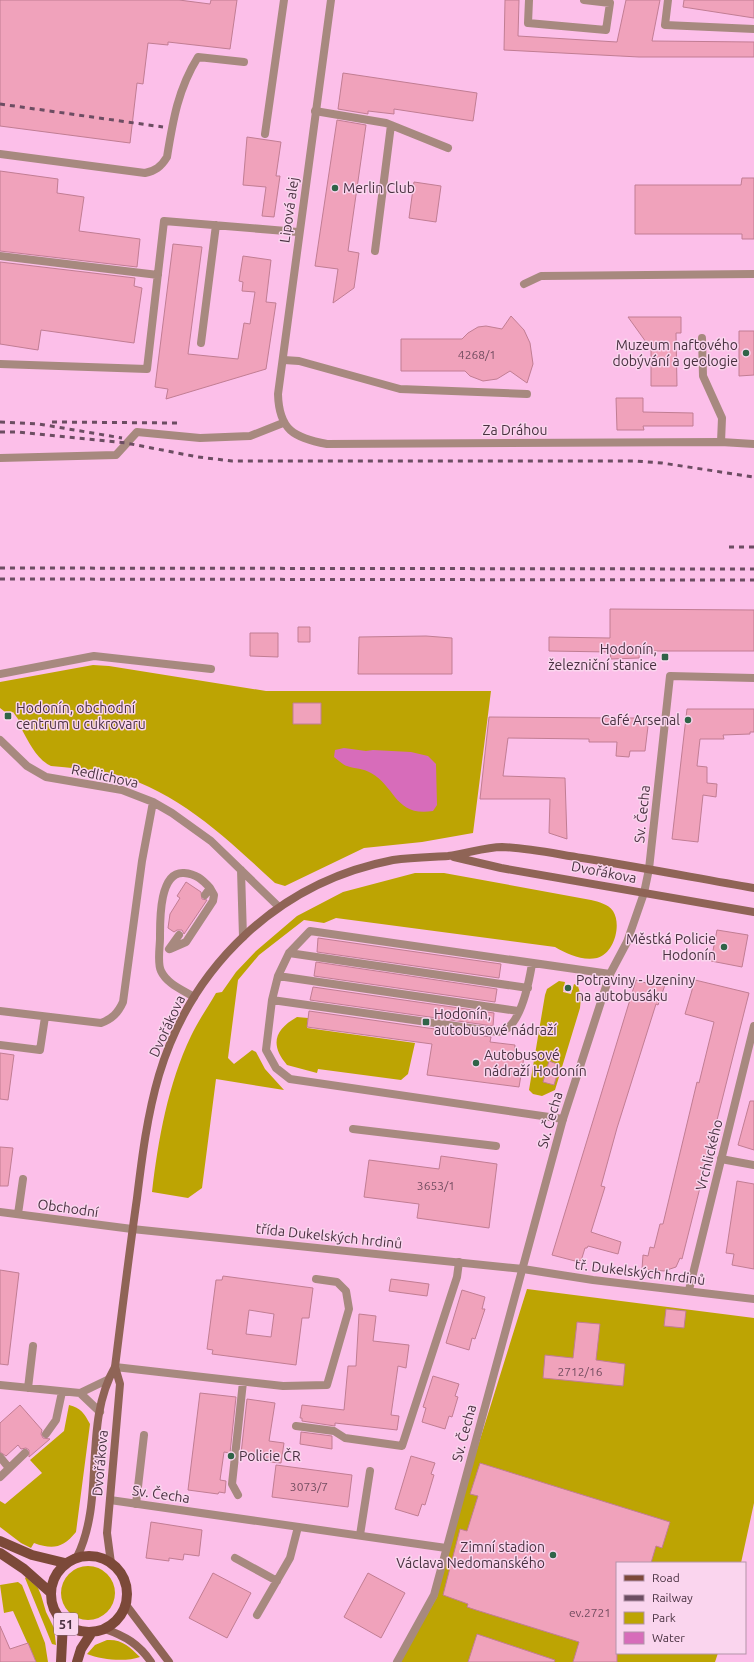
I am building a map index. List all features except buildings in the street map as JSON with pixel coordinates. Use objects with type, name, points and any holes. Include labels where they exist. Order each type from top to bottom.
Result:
[{"type":"main road","name":"Dvořákova","points":[[77,1557],[88,1530],[96,1434],[100,1412],[108,1380],[115,1367],[145,1134],[151,1105],[169,1046],[181,1019],[212,971],[243,937],[279,907],[314,887],[347,873],[392,861],[449,856],[500,847],[554,853],[754,888]]},
{"type":"main road","name":"Dvořákova","points":[[449,856],[501,868],[754,912]]},
{"type":"main road","name":"Dvořákova","points":[[111,1563],[107,1533],[120,1384],[115,1367]]},
{"type":"main road","points":[[0,1541],[32,1554],[66,1563]]},
{"type":"main road","points":[[0,1552],[24,1569],[50,1592]]},
{"type":"main road","points":[[50,1592],[52,1581],[66,1563],[77,1557],[89,1555],[101,1557],[120,1571],[125,1582],[127,1593],[126,1605],[169,1662]]},
{"type":"main road","name":"51","points":[[50,1592],[55,1613],[63,1622],[72,1628],[92,1632],[105,1629],[114,1623],[121,1615],[126,1605]]},
{"type":"main road","name":"51","points":[[61,1662],[63,1622]]},
{"type":"main road","points":[[105,1629],[130,1639],[139,1646],[151,1662]]},
{"type":"main road","name":"51","points":[[77,1662],[81,1649],[92,1632]]},
{"type":"street","points":[[265,134],[284,0]]},
{"type":"street","name":"Lipová alej","points":[[283,423],[278,407],[278,394],[284,360],[298,232],[331,0]]},
{"type":"street","points":[[529,0],[528,23],[606,30],[610,3],[584,0]]},
{"type":"street","points":[[668,0],[665,25],[754,29]]},
{"type":"street","points":[[0,154],[145,173],[152,172],[163,163],[167,157],[174,112],[187,75],[198,57],[244,62]]},
{"type":"street","points":[[316,112],[391,125],[448,148]]},
{"type":"street","points":[[375,251],[391,125]]},
{"type":"street","points":[[0,364],[146,369],[164,220],[298,232]]},
{"type":"street","points":[[201,343],[216,225]]},
{"type":"street","points":[[0,256],[158,275]]},
{"type":"street","points":[[524,284],[540,276],[754,274]]},
{"type":"street","points":[[702,338],[703,376],[722,418],[722,442]]},
{"type":"street","points":[[284,360],[299,361],[400,388],[527,394]]},
{"type":"street","points":[[0,458],[116,455],[137,432],[200,438],[250,436],[283,423]]},
{"type":"street","name":"Za Dráhou","points":[[283,423],[296,436],[327,444],[722,442],[754,444]]},
{"type":"street","points":[[0,674],[94,656],[211,669]]},
{"type":"street","name":"Sv. Čecha","points":[[397,1662],[434,1595],[563,1119],[610,974],[627,942],[644,893],[649,869],[670,676],[754,678]]},
{"type":"street","name":"Redlichova","points":[[0,740],[27,766],[46,777],[122,790],[153,802],[195,828],[279,907]]},
{"type":"street","points":[[0,1011],[100,1023],[115,1016],[123,1002],[142,861],[153,802]]},
{"type":"street","points":[[241,870],[243,937]]},
{"type":"street","points":[[160,955],[186,942],[214,898],[200,878],[189,873],[181,873],[174,876],[168,882],[163,899],[160,955],[160,967],[164,976],[171,983],[194,997]]},
{"type":"street","points":[[563,1119],[290,1079],[276,1068],[266,1050],[272,1000],[278,976],[289,953],[310,931],[610,974]]},
{"type":"street","points":[[170,949],[179,935]]},
{"type":"street","points":[[289,953],[528,988]]},
{"type":"street","points":[[272,1000],[498,1032],[508,1028],[515,1019],[528,988],[532,964]]},
{"type":"street","points":[[278,976],[518,1011]]},
{"type":"street","points":[[0,1044],[40,1050],[45,1017]]},
{"type":"street","name":"Vrchlického","points":[[689,1290],[754,1026]]},
{"type":"street","points":[[354,1129],[496,1146]]},
{"type":"street","points":[[721,1159],[754,1165]]},
{"type":"street","points":[[18,1214],[23,1178]]},
{"type":"street","name":"Obchodní","points":[[0,1212],[132,1229]]},
{"type":"street","name":"třída Dukelských hrdinů","points":[[132,1229],[523,1269]]},
{"type":"street","points":[[296,1426],[334,1431],[344,1438],[402,1446],[457,1277],[459,1262]]},
{"type":"street","name":"tř. Dukelských hrdinů","points":[[523,1269],[593,1280],[689,1290],[754,1299]]},
{"type":"street","points":[[115,1367],[284,1386],[327,1385],[349,1309],[346,1291],[337,1282],[316,1279]]},
{"type":"street","points":[[28,1388],[33,1346]]},
{"type":"street","points":[[0,1385],[80,1393],[108,1380]]},
{"type":"street","points":[[238,1495],[232,1484],[243,1382]]},
{"type":"street","points":[[46,1434],[56,1420],[62,1392]]},
{"type":"street","points":[[80,1393],[100,1412]]},
{"type":"street","points":[[136,1504],[144,1435]]},
{"type":"street","points":[[0,1477],[25,1453]]},
{"type":"street","points":[[0,1457],[9,1468]]},
{"type":"street","points":[[360,1535],[370,1471]]},
{"type":"street","name":"Sv. Čecha","points":[[110,1500],[446,1548]]},
{"type":"street","points":[[257,1615],[290,1558],[298,1526]]},
{"type":"street","points":[[234,1558],[276,1581]]},
{"type":"green space","points":[[93,665],[109,666],[266,691],[491,691],[473,833],[422,842],[364,848],[285,886],[275,883],[218,832],[177,802],[131,779],[106,772],[51,766],[46,763],[33,750],[21,728],[23,726],[13,712],[9,715],[0,708],[0,682]]},
{"type":"green space","points":[[415,873],[444,873],[591,900],[606,905],[613,911],[617,924],[615,938],[608,951],[603,955],[597,958],[586,959],[580,958],[555,947],[336,918],[324,923],[304,920],[259,955],[238,980],[228,1058],[234,1064],[252,1050],[256,1052],[265,1069],[284,1090],[216,1079],[202,1188],[188,1198],[152,1192],[157,1152],[165,1112],[176,1073],[194,1030],[216,993],[222,992],[236,972],[256,951],[297,916],[343,892]]},
{"type":"green space","points":[[559,981],[565,982],[563,992],[571,994],[574,984],[578,986],[581,997],[580,1008],[555,1090],[542,1096],[533,1094],[529,1090],[545,995],[547,989]]},
{"type":"green space","points":[[297,1017],[308,1018],[307,1028],[415,1043],[408,1074],[401,1080],[318,1069],[317,1073],[287,1065],[278,1051],[277,1038],[283,1027]]},
{"type":"green space","points":[[527,1289],[754,1318],[754,1503],[741,1562],[616,1562],[616,1654],[718,1654],[715,1662],[400,1662],[437,1597],[458,1510]]},
{"type":"green space","points":[[69,1405],[82,1412],[90,1424],[76,1532],[67,1541],[57,1546],[52,1547],[34,1543],[31,1548],[21,1543],[0,1527],[0,1501],[5,1504],[42,1473],[30,1460],[64,1431]]},
{"type":"green space","points":[[83,1566],[93,1566],[103,1570],[111,1578],[115,1588],[115,1598],[111,1608],[103,1616],[93,1620],[83,1620],[73,1616],[65,1608],[61,1598],[61,1588],[65,1578],[73,1570]]},
{"type":"green space","points":[[26,1577],[38,1588],[46,1612],[54,1628],[56,1645],[52,1644],[25,1578]]},
{"type":"green space","points":[[18,1582],[22,1585],[45,1643],[48,1662],[36,1662],[13,1611],[4,1613],[0,1585]]},
{"type":"green space","points":[[107,1640],[121,1642],[140,1657],[134,1659],[114,1660],[87,1654],[95,1645]]},
{"type":"water","points":[[344,748],[366,751],[411,752],[428,756],[436,764],[437,805],[433,811],[420,812],[411,810],[397,800],[386,786],[371,773],[342,764],[334,757],[335,750]]},
{"type":"railway","points":[[0,104],[163,127]]},
{"type":"railway","points":[[0,422],[39,424],[122,438]]},
{"type":"railway","points":[[52,422],[177,423]]},
{"type":"railway","points":[[0,432],[18,432],[126,443],[198,457],[232,461],[636,461],[662,463],[754,477]]},
{"type":"railway","points":[[729,547],[754,547]]},
{"type":"railway","points":[[0,568],[754,569]]},
{"type":"railway","points":[[0,579],[754,580]]},
{"type":"place","name":"Merlin Club","points":[[335,188]]},
{"type":"place","name":"Muzeum naftového dobývání a geologie","points":[[746,353]]},
{"type":"place","name":"Hodonín, železniční stanice","points":[[665,657]]},
{"type":"place","name":"Hodonín, obchodní centrum u cukrovaru","points":[[8,716]]},
{"type":"place","name":"Café Arsenal","points":[[688,720]]},
{"type":"place","name":"Městká Policie Hodonín","points":[[724,947]]},
{"type":"place","name":"Potraviny - Uzeniny na autobusáku","points":[[568,988]]},
{"type":"place","name":"Hodonín, autobusové nádraží","points":[[426,1022]]},
{"type":"place","name":"Autobusové nádraží Hodonín","points":[[476,1063]]},
{"type":"place","name":"Policie ČR","points":[[231,1456]]},
{"type":"place","name":"Zimní stadion Václava Nedomanského","points":[[553,1555]]}]
